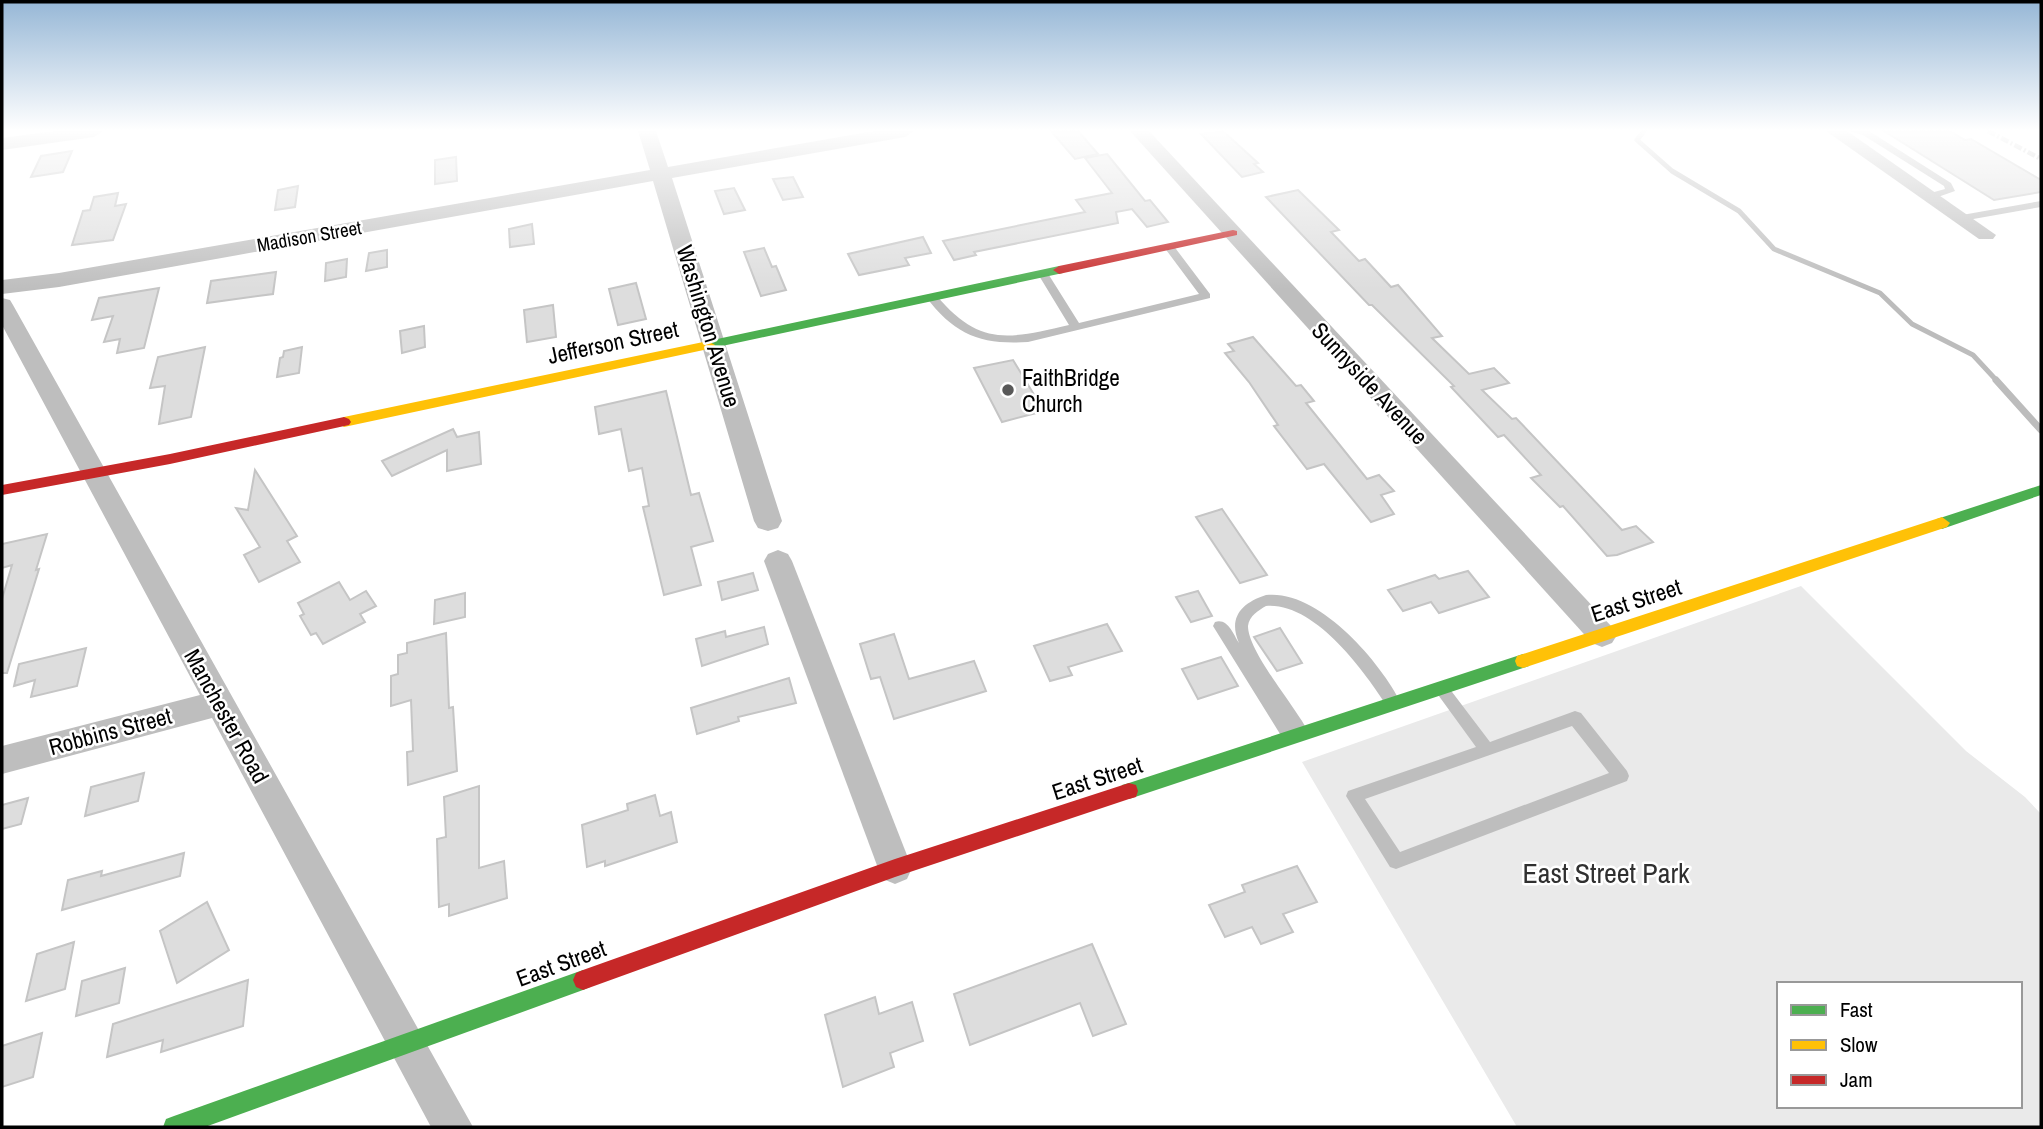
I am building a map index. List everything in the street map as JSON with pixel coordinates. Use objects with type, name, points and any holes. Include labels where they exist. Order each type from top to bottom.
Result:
[{"type":"street","name":"Madison Street","points":[[2,288],[606,184]]},
{"type":"street","name":"Washington Avenue","points":[[664,184],[768,521]]},
{"type":"street","name":"Sunnyside Avenue","points":[[1188,184],[1602,635]]},
{"type":"street","points":[[1913,184],[1986,234]]},
{"type":"street","name":"Jefferson Street","points":[[2,490],[1233,233]]},
{"type":"street","name":"Manchester Road","points":[[2,305],[453,1127]]},
{"type":"street","name":"East Street","points":[[174,1127],[895,868],[2041,491]]},
{"type":"street","points":[[778,561],[895,868]]},
{"type":"street","name":"Robbins Street","points":[[2,760],[219,702]]},
{"type":"lane","points":[[1931,196],[1950,191],[1946,184]]},
{"type":"lane","points":[[1962,218],[2041,204]]},
{"type":"lane","points":[[932,297],[948,318],[975,336],[1001,341],[1028,338],[1206,296],[1169,247]]},
{"type":"lane","points":[[1043,274],[1076,327]]},
{"type":"lane","points":[[1297,736],[1245,643],[1241,625],[1247,612],[1266,600],[1289,602],[1325,621],[1348,640],[1371,668],[1394,704]]},
{"type":"lane","points":[[1220,626],[1297,736]]},
{"type":"lane","points":[[1441,688],[1486,750]]},
{"type":"lane","points":[[1575,718],[1621,776],[1396,861],[1354,796],[1486,750],[1575,718]]},
{"type":"green space","name":"East Street Park","points":[[1801,586],[1966,751],[2025,797],[2041,814],[2041,1127],[1517,1127],[1302,762]]},
{"type":"building","points":[[775,184],[796,184],[803,197],[783,200]]},
{"type":"building","points":[[1105,184],[1131,184],[1145,201],[1150,200],[1168,222],[1147,227],[1132,209],[1116,212],[1118,223],[974,252],[976,255],[954,260],[943,241],[1085,212],[1076,200],[1112,193]]},
{"type":"building","points":[[1968,184],[2041,184],[2041,192],[1994,200]]},
{"type":"building","points":[[298,186],[295,207],[275,210],[278,190]]},
{"type":"building","points":[[734,188],[745,210],[724,214],[715,191]]},
{"type":"building","points":[[1298,190],[1339,230],[1331,232],[1359,261],[1365,259],[1391,287],[1398,285],[1442,336],[1432,338],[1469,374],[1494,368],[1509,383],[1482,390],[1512,419],[1516,418],[1622,530],[1636,526],[1653,542],[1607,556],[1563,506],[1560,507],[1531,478],[1541,475],[1504,435],[1498,437],[1451,387],[1454,386],[1369,305],[1266,197]]},
{"type":"building","points":[[118,193],[115,206],[126,204],[113,240],[72,245],[83,211],[90,210],[94,197]]},
{"type":"building","points":[[532,224],[534,244],[510,247],[509,229]]},
{"type":"building","points":[[923,237],[931,253],[905,258],[909,265],[859,275],[848,254]]},
{"type":"building","points":[[764,248],[772,267],[776,266],[786,290],[761,296],[744,252]]},
{"type":"building","points":[[387,250],[387,267],[366,271],[369,253]]},
{"type":"building","points":[[347,259],[346,277],[325,281],[326,263]]},
{"type":"building","points":[[276,272],[273,294],[207,303],[211,281]]},
{"type":"building","points":[[636,283],[646,319],[618,325],[609,289]]},
{"type":"building","points":[[159,288],[144,348],[117,353],[120,339],[104,342],[113,316],[92,320],[99,298]]},
{"type":"building","points":[[553,305],[556,337],[527,342],[524,310]]},
{"type":"building","points":[[424,326],[425,347],[402,353],[400,331]]},
{"type":"building","points":[[1253,337],[1296,386],[1301,385],[1314,401],[1306,403],[1367,479],[1379,475],[1394,491],[1381,495],[1394,514],[1371,522],[1324,464],[1307,469],[1274,426],[1278,425],[1249,382],[1225,353],[1234,351],[1228,344]]},
{"type":"building","points":[[205,347],[191,417],[159,424],[165,386],[150,388],[158,357]]},
{"type":"building","points":[[302,347],[299,373],[277,377],[284,351]]},
{"type":"building","name":"FaithBridge Church","points":[[1013,360],[1044,411],[1002,422],[974,368]]},
{"type":"building","points":[[666,391],[691,495],[699,493],[713,541],[691,547],[701,585],[664,595],[643,507],[649,506],[642,468],[629,471],[621,429],[599,434],[595,407]]},
{"type":"building","points":[[453,429],[457,437],[479,432],[481,464],[447,471],[447,450],[392,476],[382,461]]},
{"type":"building","points":[[255,470],[297,536],[287,541],[300,562],[259,582],[244,555],[260,547],[236,508],[248,510]]},
{"type":"building","points":[[1222,509],[1267,575],[1240,583],[1196,517]]},
{"type":"building","points":[[47,534],[7,673],[2,673],[2,599],[12,565],[2,568],[2,544]]},
{"type":"building","points":[[1468,571],[1489,597],[1439,613],[1431,602],[1403,611],[1388,590],[1435,575],[1439,579]]},
{"type":"building","points":[[753,573],[758,590],[722,600],[718,582]]},
{"type":"building","points":[[339,582],[350,600],[366,591],[376,606],[360,614],[365,622],[323,644],[316,633],[311,635],[300,616],[304,614],[298,603]]},
{"type":"building","points":[[1198,591],[1212,616],[1191,622],[1176,597]]},
{"type":"building","points":[[465,593],[465,617],[434,624],[435,600]]},
{"type":"building","points":[[1107,624],[1122,651],[1068,667],[1072,675],[1050,681],[1034,646]]},
{"type":"building","points":[[764,627],[768,644],[702,666],[696,639],[725,631],[726,637]]},
{"type":"building","points":[[1280,628],[1302,663],[1277,671],[1254,637]]},
{"type":"building","points":[[446,633],[449,708],[453,707],[457,771],[408,785],[407,752],[413,751],[411,700],[391,706],[391,676],[398,674],[398,655],[407,653],[407,643]]},
{"type":"building","points":[[894,634],[909,679],[974,661],[986,691],[894,719],[880,677],[871,679],[860,644]]},
{"type":"building","points":[[86,648],[77,686],[31,697],[35,680],[14,686],[19,664]]},
{"type":"building","points":[[1221,657],[1238,686],[1198,699],[1182,669]]},
{"type":"building","points":[[789,678],[796,703],[738,717],[739,721],[697,734],[691,708]]},
{"type":"building","points":[[144,773],[138,801],[85,816],[91,787]]},
{"type":"building","points":[[479,786],[479,868],[504,861],[507,898],[449,916],[449,904],[439,907],[437,839],[446,837],[444,797]]},
{"type":"building","points":[[655,795],[660,816],[671,812],[677,842],[605,866],[605,861],[587,867],[582,825],[628,810],[627,804]]},
{"type":"building","points":[[28,798],[21,824],[2,829],[2,805]]},
{"type":"building","points":[[184,853],[180,876],[62,910],[68,880],[102,871],[101,876]]},
{"type":"building","points":[[1297,866],[1317,902],[1283,914],[1293,932],[1261,944],[1252,927],[1225,937],[1209,905],[1245,892],[1242,885]]},
{"type":"building","points":[[207,902],[229,950],[177,983],[160,931]]},
{"type":"building","points":[[74,942],[65,989],[26,1001],[37,954]]},
{"type":"building","points":[[1092,944],[1126,1024],[1093,1036],[1080,1003],[970,1045],[954,994]]},
{"type":"building","points":[[125,968],[119,1003],[76,1016],[82,981]]},
{"type":"building","points":[[248,980],[243,1026],[161,1052],[163,1040],[107,1057],[113,1024]]},
{"type":"building","points":[[875,997],[879,1014],[912,1002],[923,1041],[890,1053],[894,1067],[843,1087],[825,1015]]},
{"type":"building","points":[[42,1033],[33,1077],[2,1087],[2,1046]]},
{"type":"waterway","points":[[1693,184],[1739,211],[1774,249],[1880,293],[1912,324],[1973,355],[1998,382]]},
{"type":"waterway","points":[[1996,380],[2041,430]]},
{"type":"traffic: fast","points":[[708,345],[1059,270]]},
{"type":"traffic: fast","points":[[1942,523],[2041,490]]},
{"type":"traffic: fast","points":[[1129,791],[1523,661]]},
{"type":"traffic: fast","points":[[174,1127],[583,980]]},
{"type":"traffic: slow","points":[[344,422],[708,345]]},
{"type":"traffic: slow","points":[[1523,661],[1942,523]]},
{"type":"traffic: jam","points":[[1059,270],[1233,233]]},
{"type":"traffic: jam","points":[[2,490],[170,459],[344,422]]},
{"type":"traffic: jam","points":[[583,980],[895,868],[1129,791]]},
{"type":"place","name":"FaithBridge Church","points":[[1008,390]]}]
